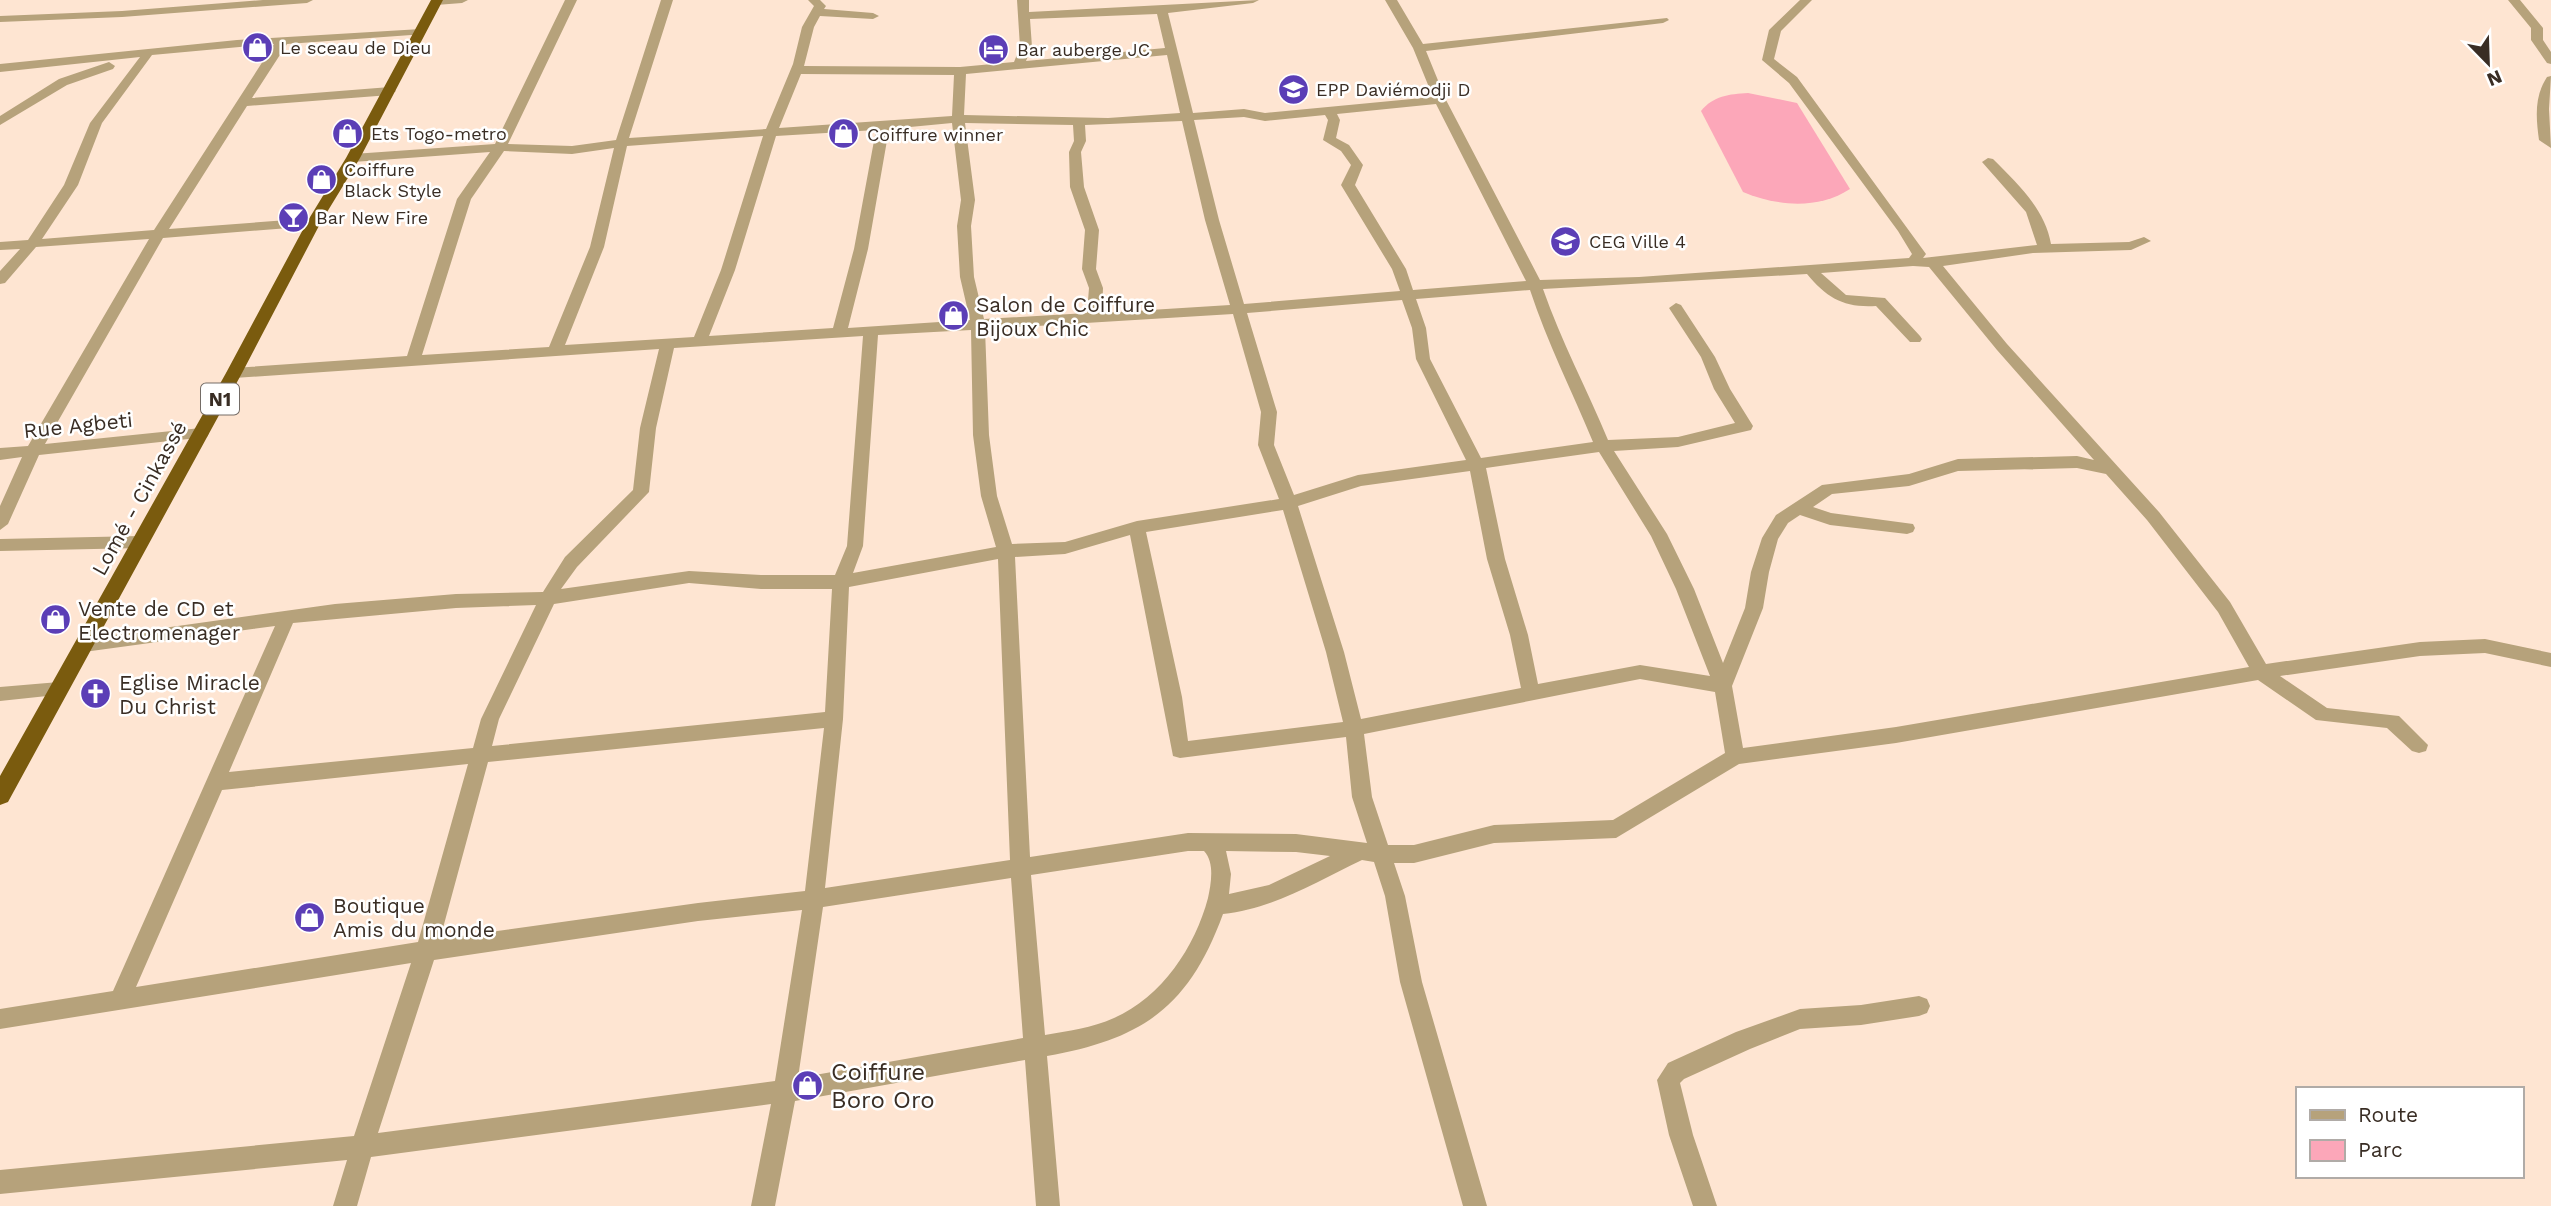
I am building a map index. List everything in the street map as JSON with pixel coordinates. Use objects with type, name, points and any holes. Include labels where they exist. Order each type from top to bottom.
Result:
[{"type":"highway","name":"Lomé - Cinkassé","points":[[0,796],[234,373],[314,222],[390,91],[437,1]]},
{"type":"street","points":[[72,15],[81,0]]},
{"type":"street","points":[[162,10],[176,0]]},
{"type":"street","points":[[0,19],[307,0]]},
{"type":"street","points":[[437,1],[462,0]]},
{"type":"street","points":[[413,360],[464,199],[500,147],[571,0]]},
{"type":"street","points":[[555,351],[597,247],[621,142],[667,0]]},
{"type":"street","points":[[1019,65],[1026,47],[1023,0]]},
{"type":"street","points":[[1025,16],[1162,10],[1253,0]]},
{"type":"street","points":[[1391,0],[1419,48],[1440,100],[1535,285],[1552,335],[1576,381],[1603,446],[1658,534],[1685,589],[1723,686],[1735,757]]},
{"type":"street","points":[[1806,0],[1774,30],[1768,60],[1793,80],[1904,230],[1919,254],[1913,262]]},
{"type":"street","points":[[2514,0],[2537,28],[2537,40],[2551,60]]},
{"type":"street","points":[[700,341],[728,270],[771,131],[797,70],[808,27],[820,4],[873,16]]},
{"type":"street","points":[[1162,10],[1186,117],[1269,412],[1266,446],[1290,503],[1354,728],[1371,853],[1395,896],[1411,982],[1475,1206]]},
{"type":"street","points":[[1419,48],[1663,20]]},
{"type":"street","points":[[0,68],[283,40],[421,32]]},
{"type":"street","points":[[0,524],[33,451],[158,235],[283,40]]},
{"type":"street","points":[[797,70],[960,71],[1171,51]]},
{"type":"street","points":[[0,121],[63,82],[94,69],[148,54]]},
{"type":"street","points":[[0,280],[32,244],[71,185],[96,123],[148,54]]},
{"type":"street","points":[[960,71],[958,119],[968,200],[964,226],[967,277],[978,324],[981,436],[989,496],[1006,551],[1020,866],[1048,1206]]},
{"type":"street","points":[[2551,80],[2541,113],[2545,139],[2551,144]]},
{"type":"street","points":[[245,102],[390,91]]},
{"type":"street","points":[[353,158],[500,147],[572,150],[621,142],[958,119],[1079,122],[1244,113],[1265,117],[1440,100]]},
{"type":"street","points":[[1329,110],[1334,120],[1329,140],[1345,148],[1357,165],[1348,185],[1399,269],[1419,328],[1423,359],[1478,466],[1496,559],[1519,635],[1531,693]]},
{"type":"street","points":[[1079,122],[1080,141],[1075,152],[1077,187],[1091,230],[1089,269],[1096,288],[1094,318]]},
{"type":"street","points":[[839,333],[861,249],[883,126]]},
{"type":"street","points":[[1989,162],[2029,208],[2045,233],[2045,248]]},
{"type":"street","points":[[0,246],[314,222]]},
{"type":"street","points":[[234,373],[668,343],[1238,309],[1535,285],[1811,271],[1913,262],[1934,264],[2045,248],[2132,246],[2144,241]]},
{"type":"street","points":[[1934,264],[2108,469],[2153,516],[2224,607],[2262,673],[2323,715],[2392,721],[2419,746]]},
{"type":"street","points":[[1811,271],[1843,302],[1880,301],[1915,339]]},
{"type":"street","points":[[84,645],[335,611],[445,602],[549,598],[595,589],[690,577],[761,582],[841,582],[1006,551],[1065,548],[1137,527],[1290,503],[1311,495],[1344,489],[1358,481],[1447,467],[1478,466],[1603,446],[1678,442],[1745,426],[1722,389],[1708,357],[1676,308]]},
{"type":"street","points":[[762,1206],[785,1091],[814,899],[834,719],[841,582],[855,546],[871,331]]},
{"type":"street","points":[[345,1206],[426,951],[490,719],[549,598],[571,562],[641,492],[648,428],[668,343]]},
{"type":"street","name":"Rue Agbeti","points":[[0,454],[201,433]]},
{"type":"street","points":[[1723,686],[1754,608],[1759,572],[1770,538],[1782,519],[1828,489],[1909,480],[1958,465],[2077,462],[2108,469]]},
{"type":"street","points":[[1800,509],[1830,519],[1907,528]]},
{"type":"street","points":[[1137,527],[1173,696],[1180,750],[1354,728],[1640,672],[1723,686]]},
{"type":"street","points":[[0,545],[141,542]]},
{"type":"street","points":[[120,1000],[287,618]]},
{"type":"street","points":[[0,1018],[426,951],[698,912],[814,899],[1188,842],[1296,843],[1371,853],[1414,854],[1494,834],[1616,829],[1735,757],[1896,735],[2343,658],[2420,649],[2484,646],[2551,660]]},
{"type":"street","points":[[0,694],[59,689]]},
{"type":"street","points":[[215,782],[834,719]]},
{"type":"street","points":[[0,1182],[362,1147],[785,1091],[1095,1034],[1128,1023],[1172,991],[1200,947],[1216,905],[1222,866],[1217,849],[1208,842]]},
{"type":"street","points":[[1216,905],[1253,900],[1288,889],[1325,867],[1371,853]]},
{"type":"street","points":[[1705,1206],[1681,1135],[1668,1080],[1676,1071],[1744,1040],[1800,1019],[1861,1015],[1919,1006]]},
{"type":"green space","points":[[1748,93],[1797,103],[1850,189],[1824,200],[1797,204],[1769,200],[1743,192],[1701,111],[1722,97]]},
{"type":"place","name":"Le sceau de Dieu","points":[[257,47]]},
{"type":"place","name":"Bar auberge JC","points":[[994,49]]},
{"type":"place","name":"EPP Daviémodji D","points":[[1293,89]]},
{"type":"place","name":"Ets Togo-metro","points":[[348,133]]},
{"type":"place","name":"Coiffure winner","points":[[844,134]]},
{"type":"place","name":"Coiffure Black Style","points":[[321,179]]},
{"type":"place","name":"Bar New Fire","points":[[293,217]]},
{"type":"place","name":"CEG Ville 4","points":[[1566,241]]},
{"type":"place","name":"Salon de Coiffure Bijoux Chic","points":[[953,316]]},
{"type":"place","name":"Vente de CD et Electromenager","points":[[55,620]]},
{"type":"place","name":"Eglise Miracle Du Christ","points":[[96,694]]},
{"type":"place","name":"Boutique Amis du monde","points":[[310,917]]},
{"type":"place","name":"Coiffure Boro Oro","points":[[808,1086]]}]
